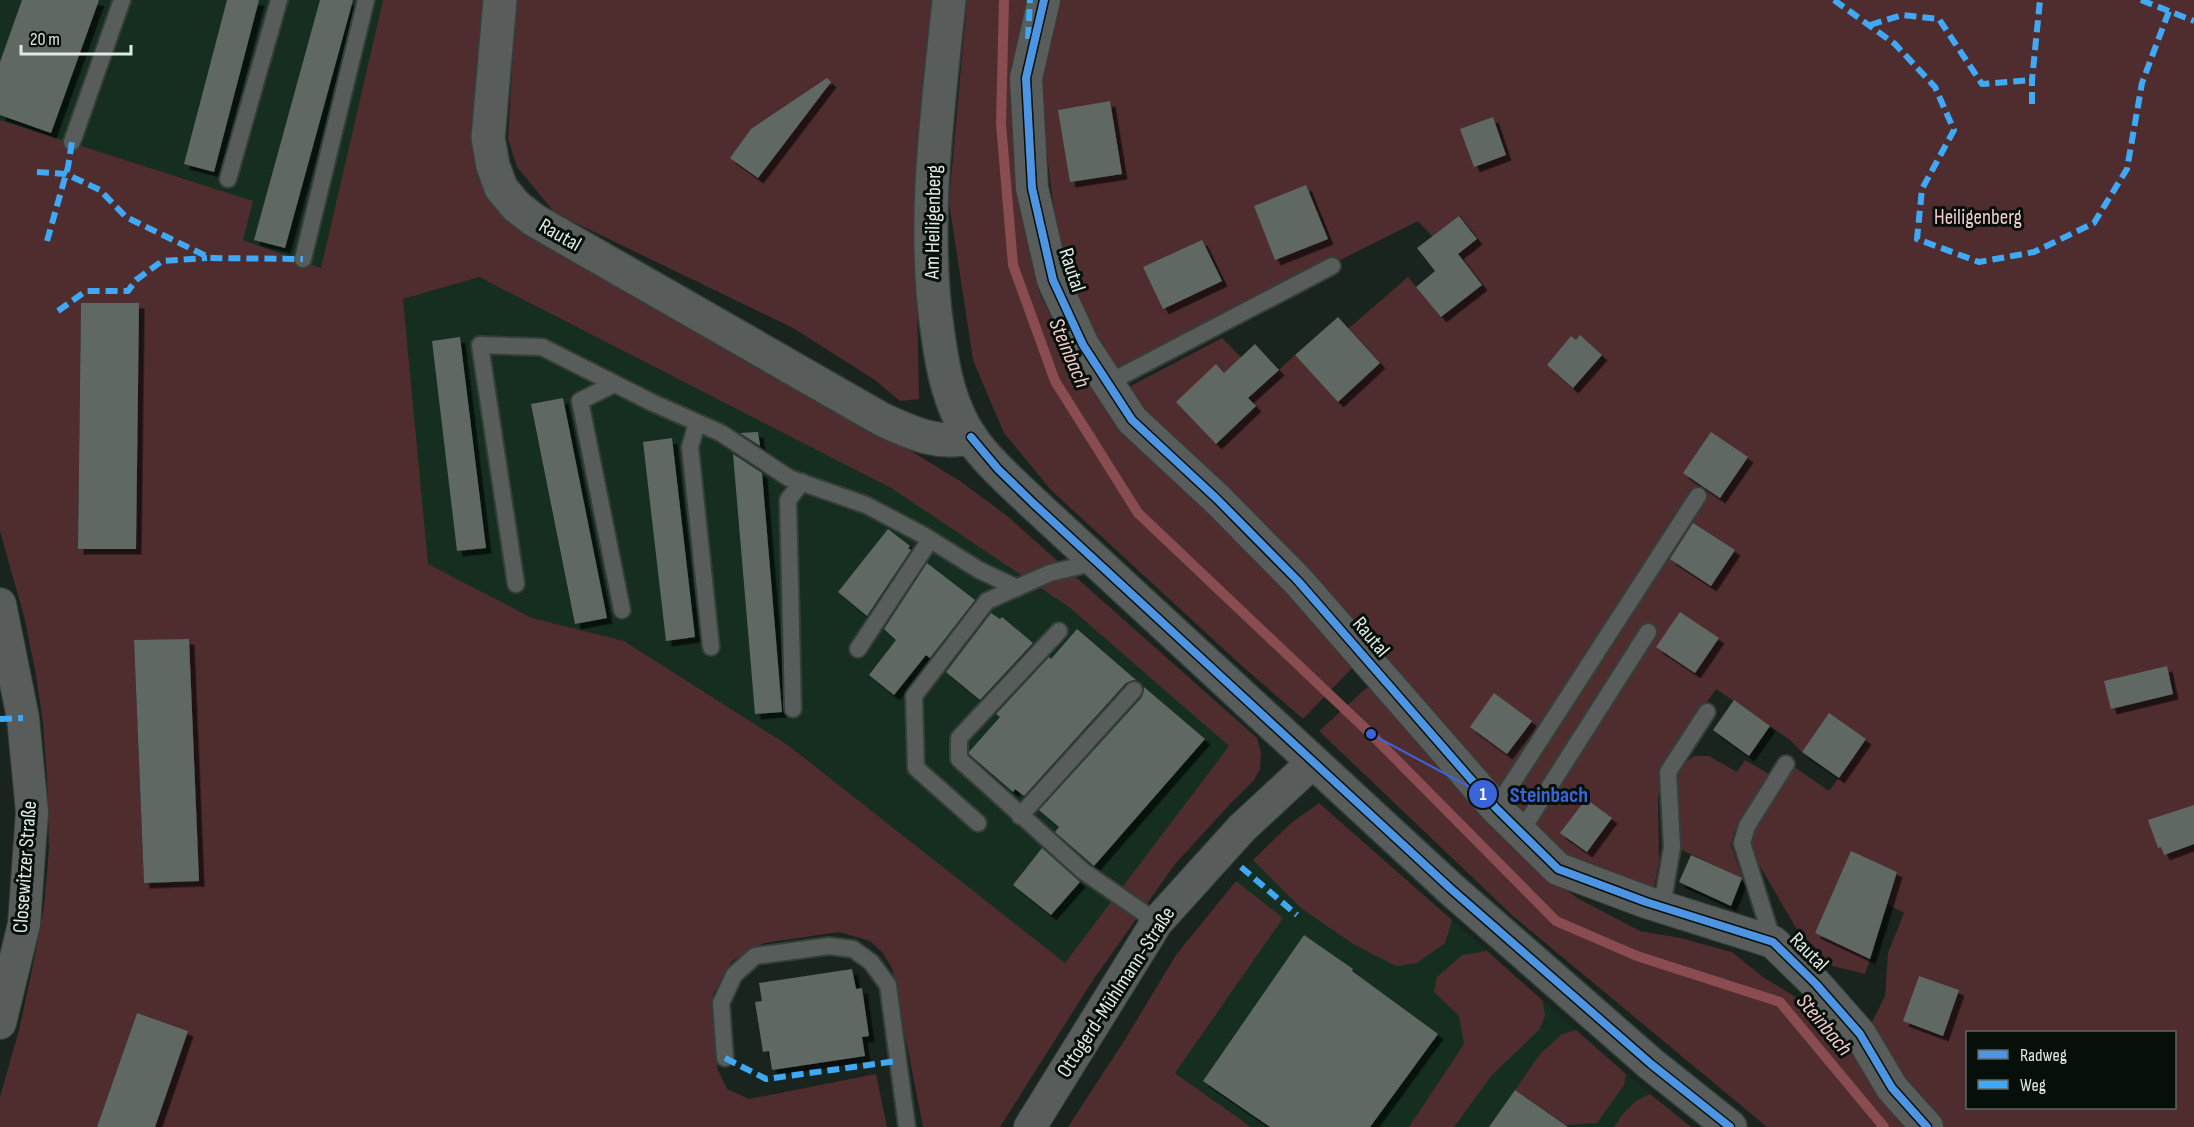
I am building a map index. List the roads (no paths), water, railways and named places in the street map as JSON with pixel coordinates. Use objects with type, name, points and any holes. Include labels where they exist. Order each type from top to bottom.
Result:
[{"type":"street","name":"Rautal","points":[[500,0],[488,138],[492,166],[501,188],[516,206],[534,220],[883,420],[913,434],[936,440],[955,442],[971,437]]},
{"type":"street","name":"Am Heiligenberg","points":[[949,0],[930,200],[932,298],[943,373],[952,400],[971,437]]},
{"type":"street","name":"Rautal","points":[[1044,0],[1026,78],[1032,188],[1053,280],[1083,345],[1132,420],[1298,581],[1496,808],[1558,869],[1773,942],[1816,984],[1860,1034],[1892,1088],[1927,1127]]},
{"type":"street","points":[[971,437],[998,469],[1096,562],[1451,889],[1651,1064],[1730,1127]]},
{"type":"street","name":"Closewitzer Straße","points":[[0,604],[23,718],[32,812],[24,924],[0,1023]]},
{"type":"street","name":"Ottogerd-Mühlmann-Straße","points":[[1030,1127],[1157,922],[1242,828],[1313,762]]},
{"type":"lane","points":[[72,142],[122,0]]},
{"type":"lane","points":[[228,179],[279,0]]},
{"type":"lane","points":[[303,259],[366,0]]},
{"type":"lane","points":[[1108,383],[1332,266]]},
{"type":"lane","points":[[516,584],[480,345],[542,347],[614,384],[721,433],[789,478],[866,505],[979,570],[1017,588]]},
{"type":"lane","points":[[614,384],[580,401],[622,610]]},
{"type":"lane","points":[[697,423],[690,447],[711,647]]},
{"type":"lane","points":[[793,709],[788,500],[802,482]]},
{"type":"lane","points":[[1496,808],[1698,496]]},
{"type":"lane","points":[[858,649],[930,540]]},
{"type":"lane","points":[[978,823],[916,768],[914,696],[987,601],[1050,573],[1096,562]]},
{"type":"lane","points":[[1059,630],[959,738],[959,759],[1083,871],[1157,922]]},
{"type":"lane","points":[[1520,833],[1648,632]]},
{"type":"lane","points":[[1020,816],[1134,690]]},
{"type":"lane","points":[[1662,906],[1672,846],[1668,772],[1707,712]]},
{"type":"lane","points":[[1773,942],[1742,843],[1747,826],[1786,764]]},
{"type":"lane","points":[[725,1058],[721,1003],[734,975],[755,956],[829,946],[853,949],[871,962],[888,986],[907,1127]]},
{"type":"waterway","name":"Steinbach","points":[[1004,0],[1001,124],[1013,265],[1055,381],[1138,513],[1371,734],[1556,921],[1637,956],[1780,1002],[1884,1127]]},
{"type":"place","name":"Steinbach","points":[[1371,734]]},
{"type":"park label","name":"Heiligenberg","points":[[1978,217]]}]
